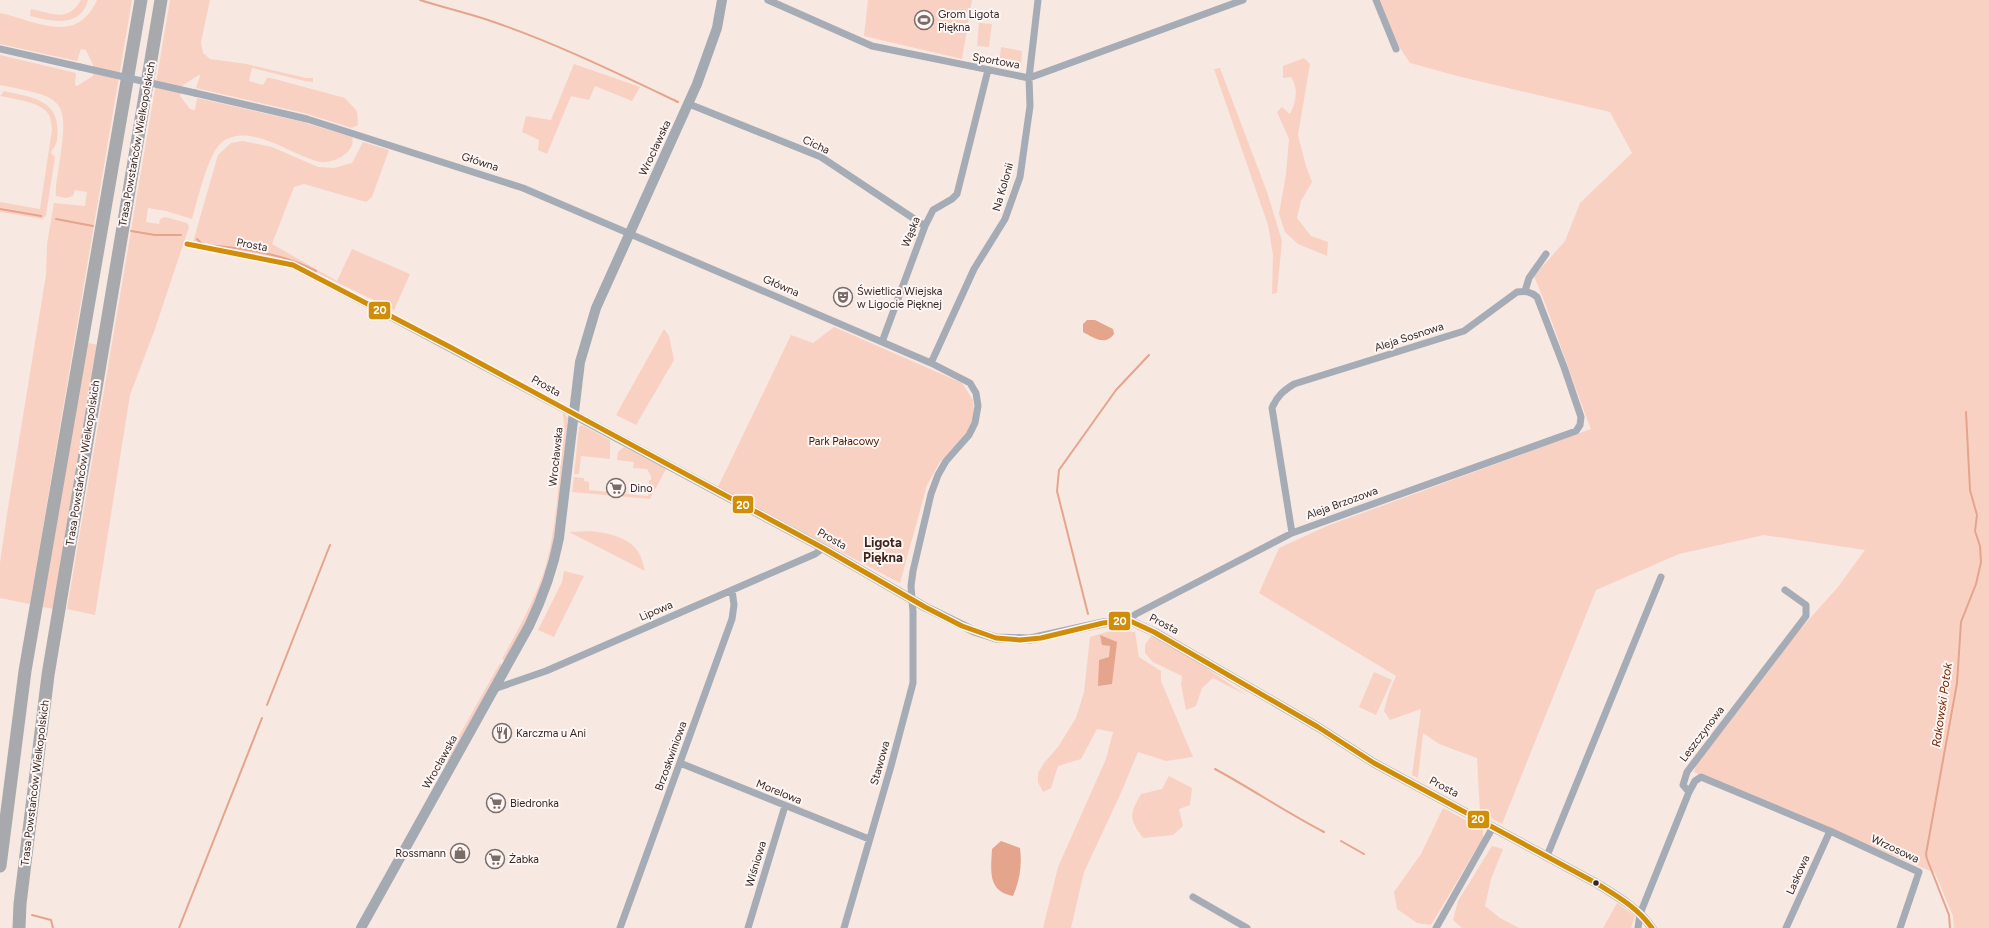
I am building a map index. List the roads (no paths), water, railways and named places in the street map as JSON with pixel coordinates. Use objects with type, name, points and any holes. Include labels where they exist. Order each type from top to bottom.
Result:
[{"type":"highway","name":"Trasa Powstańców Wielkopolskich","points":[[0,866],[25,671],[141,0]]},
{"type":"highway","name":"Trasa Powstańców Wielkopolskich","points":[[19,928],[20,904],[48,676],[161,0]]},
{"type":"main road","name":"Wrocławska","points":[[361,928],[532,621],[546,591],[554,566],[561,527],[573,414],[580,362],[585,339],[596,308],[688,104],[709,52],[722,0]]},
{"type":"street","name":"Sportowa","points":[[768,0],[872,46],[1029,78],[1243,0]]},
{"type":"street","name":"Na Kolonii","points":[[931,363],[974,269],[998,232],[1011,205],[1020,177],[1030,106],[1029,78],[1038,0]]},
{"type":"street","points":[[1376,0],[1396,50]]},
{"type":"street","name":"Główna","points":[[0,49],[308,119],[523,188],[931,363],[970,383],[976,393],[978,406],[975,423],[969,435],[946,461],[938,475],[931,494],[913,571],[912,599]]},
{"type":"street","name":"Wąska","points":[[882,342],[924,226],[933,210],[952,199],[957,194],[988,70]]},
{"type":"street","name":"Cicha","points":[[688,104],[821,158],[924,226]]},
{"type":"street","name":"Prosta","points":[[187,244],[293,265],[823,548],[962,626],[996,638],[1041,638],[1103,623],[1128,620],[1166,638],[1318,727],[1374,763],[1547,856],[1619,897],[1640,914],[1650,926]]},
{"type":"street","points":[[1525,291],[1529,278],[1546,254]]},
{"type":"street","name":"Aleja Brzozowa","points":[[1128,620],[1136,614],[1292,533],[1576,431],[1580,425],[1581,417],[1564,367],[1541,304],[1537,297],[1532,293],[1525,291]]},
{"type":"street","name":"Aleja Sosnowa","points":[[1292,533],[1272,408],[1282,391],[1294,384],[1464,331],[1512,295],[1525,291]]},
{"type":"street","name":"Lipowa","points":[[494,689],[546,670],[816,554],[823,548]]},
{"type":"street","points":[[1547,856],[1661,577]]},
{"type":"street","name":"Brzoskwiniowa","points":[[620,928],[732,619],[734,605],[732,590]]},
{"type":"street","name":"Leszczynowa","points":[[1638,928],[1640,914],[1688,792],[1683,785],[1687,772],[1806,616],[1806,605],[1785,590]]},
{"type":"street","name":"Stawowa","points":[[844,928],[891,766],[913,683],[912,599]]},
{"type":"street","name":"Morelowa","points":[[680,763],[869,839]]},
{"type":"street","points":[[1688,792],[1695,781],[1701,777],[1830,831]]},
{"type":"street","name":"Wiśniowa","points":[[748,928],[785,806]]},
{"type":"street","points":[[1436,928],[1493,827]]},
{"type":"street","name":"Laskowa","points":[[1786,928],[1830,831]]},
{"type":"street","name":"Wrzosowa","points":[[1830,831],[1919,872],[1900,928]]},
{"type":"street","points":[[1193,897],[1247,928]]},
{"type":"waterway","points":[[420,0],[485,19],[534,37],[631,79],[678,102]]},
{"type":"waterway","points":[[0,209],[41,216]]},
{"type":"waterway","points":[[56,219],[93,226]]},
{"type":"waterway","points":[[131,231],[155,235],[181,235]]},
{"type":"waterway","points":[[197,239],[202,244]]},
{"type":"waterway","points":[[216,246],[268,254],[305,265],[316,271]]},
{"type":"waterway","points":[[1088,614],[1057,491],[1059,470],[1116,390],[1149,355]]},
{"type":"waterway","name":"Rakowski Potok","points":[[1950,928],[1949,915],[1926,854],[1957,683],[1961,622],[1976,584],[1981,562],[1980,546],[1975,531],[1977,515],[1970,490],[1966,412]]},
{"type":"waterway","points":[[267,705],[330,545]]},
{"type":"waterway","points":[[179,928],[262,718]]},
{"type":"waterway","points":[[1215,769],[1324,832]]},
{"type":"waterway","points":[[1341,841],[1364,854]]},
{"type":"waterway","name":"Rakowski Potok","points":[[32,915],[51,920],[53,928]]},
{"type":"place","name":"Grom Ligota Piękna","points":[[924,20]]},
{"type":"place","name":"Świetlica Wiejska w Ligocie Pięknej","points":[[843,297]]},
{"type":"place","name":"Dino","points":[[616,488]]},
{"type":"place","name":"Karczma u Ani","points":[[502,733]]},
{"type":"place","name":"Biedronka","points":[[496,803]]},
{"type":"place","name":"Rossmann","points":[[460,853]]},
{"type":"place","name":"Żabka","points":[[495,859]]},
{"type":"district","name":"Ligota Piękna","points":[[883,550]]},
{"type":"park label","name":"Park Pałacowy","points":[[844,441]]}]
